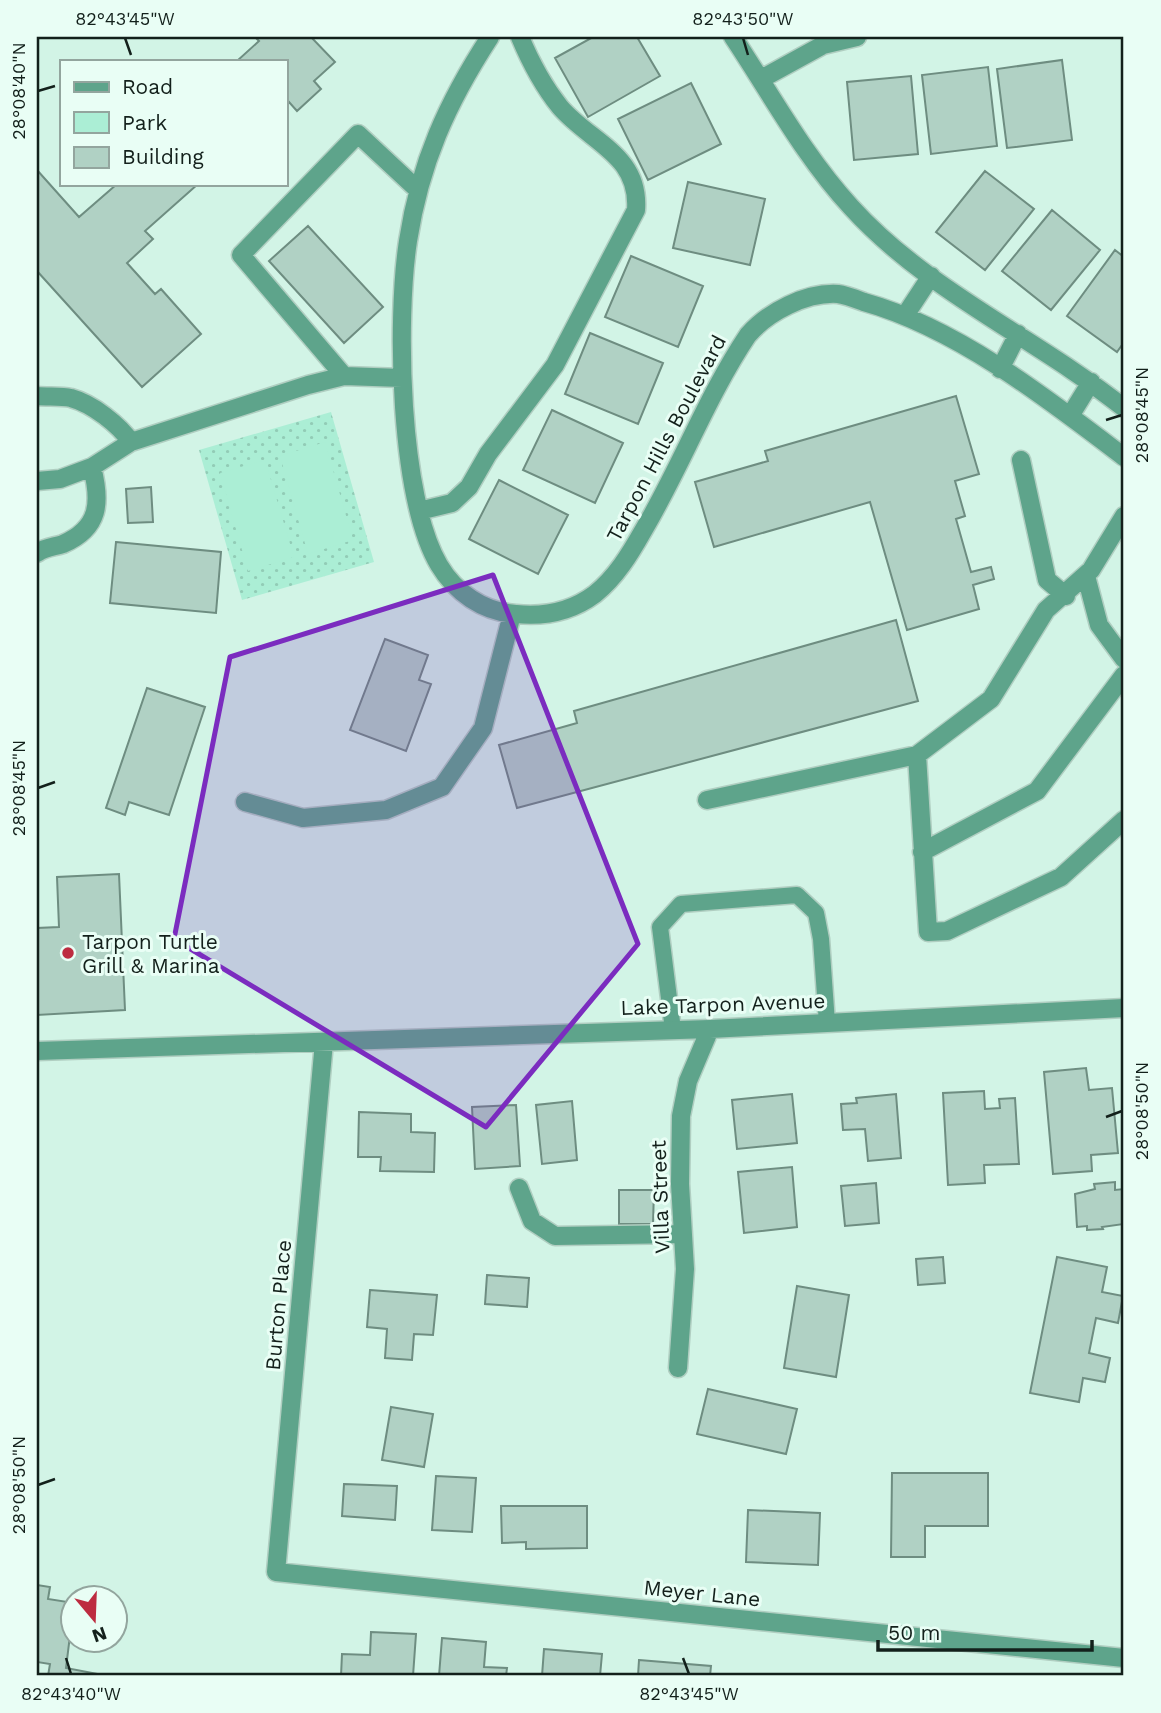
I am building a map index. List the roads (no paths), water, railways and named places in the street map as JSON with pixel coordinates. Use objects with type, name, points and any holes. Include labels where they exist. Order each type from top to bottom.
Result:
[{"type":"street","points":[[419,511],[452,503],[470,488],[488,454],[555,365],[636,210],[636,186],[627,168],[562,109],[537,71],[520,37]]},
{"type":"street","points":[[733,37],[799,140],[852,208],[931,276],[1091,382],[1124,408]]},
{"type":"street","points":[[761,79],[823,45],[857,37]]},
{"type":"street","name":"Tarpon Hills Boulevard","points":[[483,39],[439,125],[418,190],[405,271],[402,378],[419,511],[432,551],[447,576],[474,602],[512,614],[546,616],[579,605],[611,579],[657,506],[736,352],[760,320],[796,303],[838,295],[906,314],[1000,369],[1070,416],[1124,457]]},
{"type":"street","points":[[344,376],[241,255],[358,134],[418,190]]},
{"type":"street","points":[[906,314],[931,276]]},
{"type":"street","points":[[1000,369],[1018,334]]},
{"type":"street","points":[[37,481],[60,479],[92,467],[131,442],[344,376],[402,378]]},
{"type":"street","points":[[1070,416],[1091,382]]},
{"type":"street","points":[[37,396],[72,398],[104,416],[125,433],[131,442]]},
{"type":"street","points":[[1021,460],[1047,580],[1066,596]]},
{"type":"street","points":[[37,553],[75,537],[93,520],[98,500],[92,467]]},
{"type":"street","points":[[707,800],[917,755],[991,699],[1046,610],[1066,596],[1086,576],[1124,516]]},
{"type":"street","points":[[1086,576],[1099,625],[1124,659]]},
{"type":"street","points":[[245,802],[303,818],[386,810],[442,787],[483,727],[512,614]]},
{"type":"street","points":[[922,852],[1037,791],[1124,675]]},
{"type":"street","points":[[917,755],[928,932],[947,931],[1061,877],[1124,820]]},
{"type":"street","name":"Lake Tarpon Avenue","points":[[37,1051],[710,1029],[1124,1008]]},
{"type":"street","name":"Villa Street","points":[[678,1368],[685,1269],[681,1116],[688,1081],[710,1029]]},
{"type":"street","name":"Burton Place","points":[[276,1572],[324,1042]]},
{"type":"street","points":[[519,1188],[532,1221],[555,1236],[683,1234]]},
{"type":"street","name":"Meyer Lane","points":[[276,1572],[1124,1658]]},
{"type":"lane","points":[[673,1030],[660,927],[681,904],[797,895],[816,913],[821,939],[827,1023]]},
{"type":"place","name":"Tarpon Turtle Grill & Marina","points":[[68,953]]}]
